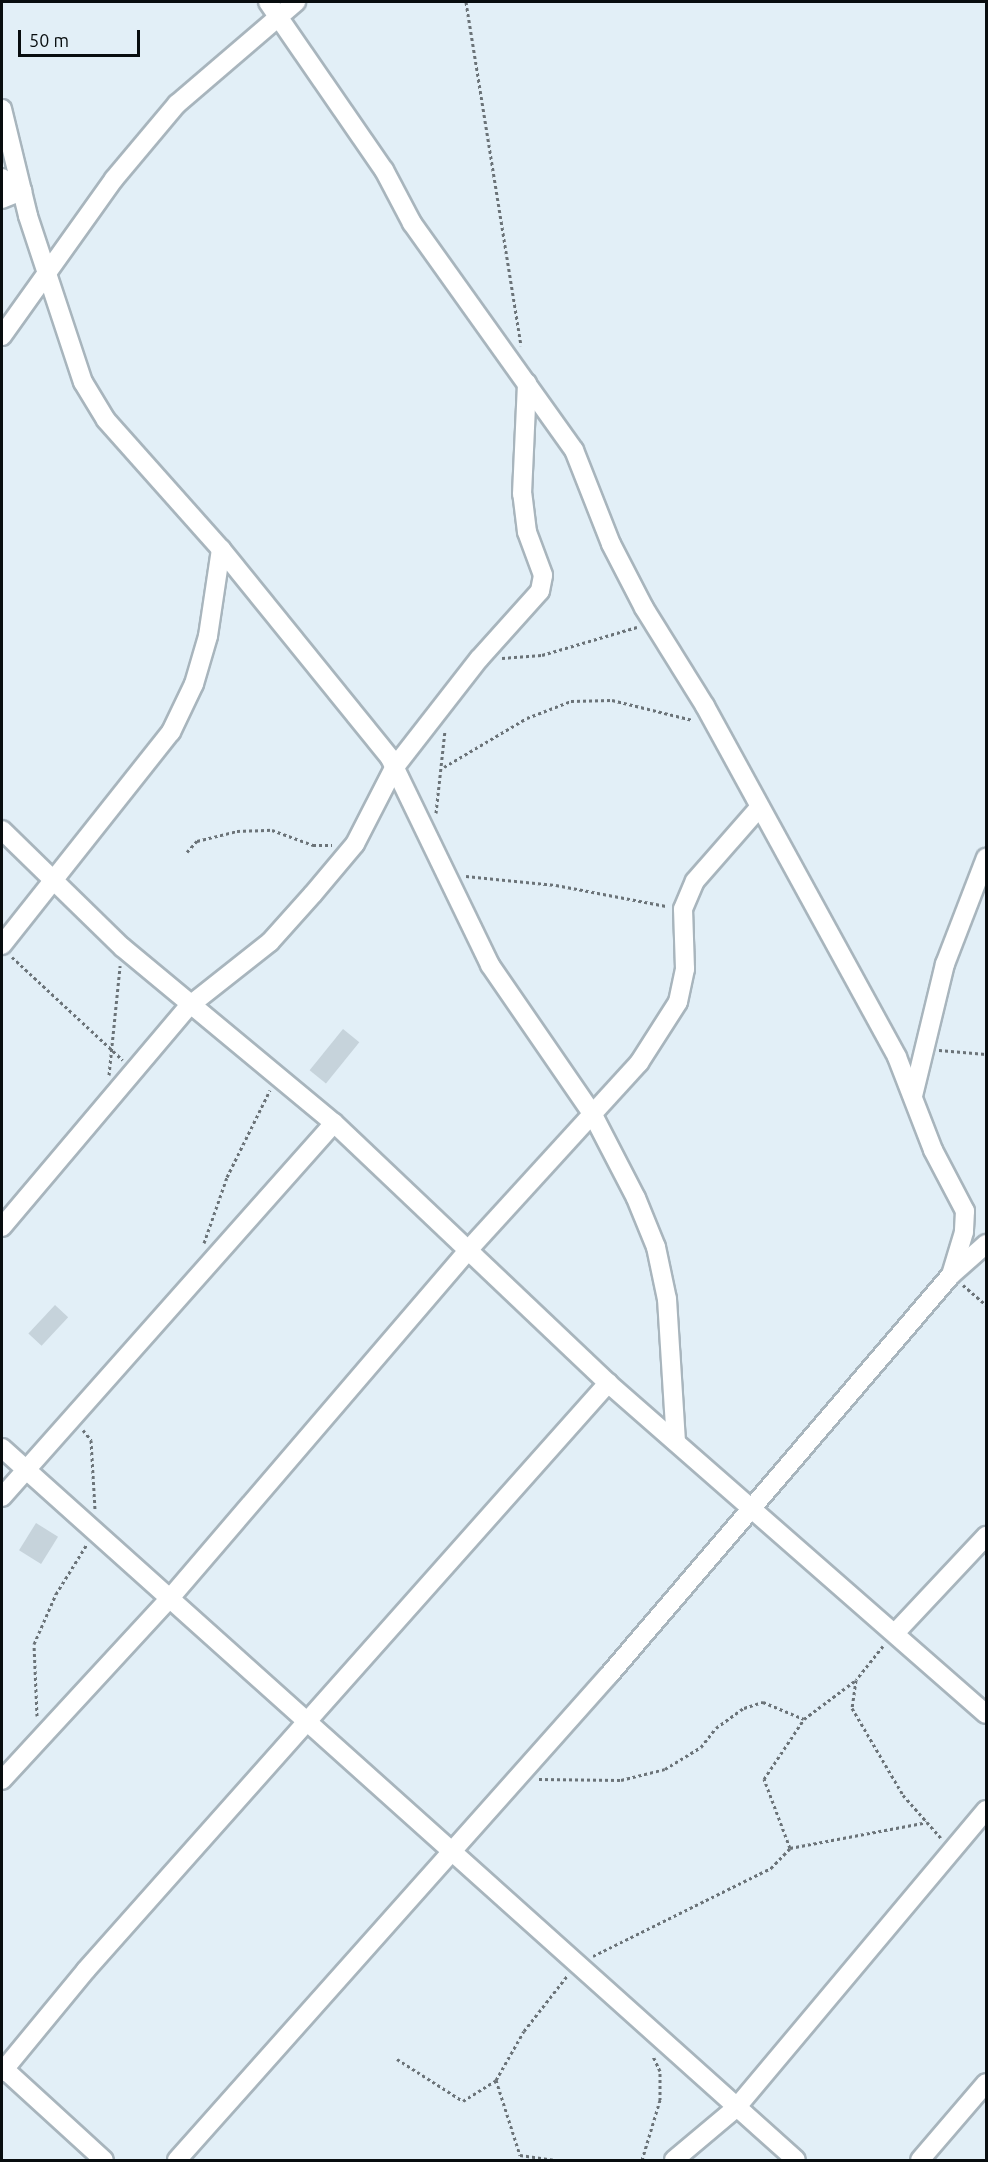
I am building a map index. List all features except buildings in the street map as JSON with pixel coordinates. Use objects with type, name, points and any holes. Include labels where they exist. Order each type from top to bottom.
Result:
[{"type":"street","points":[[268,2],[384,170],[412,223],[574,450],[611,544],[653,623],[717,729],[758,809],[897,1057],[913,1098],[965,1211],[964,1232],[951,1275]]},
{"type":"street","points":[[2,336],[47,277],[114,179],[177,104],[296,2]]},
{"type":"street","points":[[2,109],[13,194]]},
{"type":"street","points":[[2,178],[13,194],[47,277],[83,382],[106,420],[222,549],[310,662],[356,711],[394,768],[444,874],[515,1007],[593,1115],[657,1247],[667,1299],[676,1442]]},
{"type":"street","points":[[2,1227],[189,1006],[270,942],[355,844],[394,768],[479,659],[534,598],[543,575],[527,532],[522,494],[528,383]]},
{"type":"street","points":[[6,950],[51,878],[171,732],[194,684],[208,636],[222,549]]},
{"type":"street","points":[[2,1780],[171,1597],[470,1248],[639,1063],[678,1002],[684,969],[683,909],[695,881],[758,809]]},
{"type":"street","points":[[2,830],[122,947],[189,1006],[334,1123],[470,1248],[608,1383],[896,1632],[987,1714]]},
{"type":"street","points":[[913,1098],[945,964],[987,858]]},
{"type":"street","points":[[2,1497],[71,1415],[334,1123]]},
{"type":"street","points":[[177,2160],[516,1778],[951,1275],[987,1244]]},
{"type":"street","points":[[104,2160],[2,2069],[86,1970],[608,1383]]},
{"type":"street","points":[[2,1448],[93,1535],[171,1597],[448,1853],[796,2160]]},
{"type":"street","points":[[896,1632],[987,1536]]},
{"type":"street","points":[[674,2160],[736,2108],[987,1810]]},
{"type":"street","points":[[921,2160],[987,2083]]},
{"type":"path","points":[[466,2],[522,348]]},
{"type":"path","points":[[479,659],[542,655],[577,641],[653,623]]},
{"type":"path","points":[[444,767],[527,718],[571,701],[612,700],[658,708],[717,729]]},
{"type":"path","points":[[431,845],[444,767],[445,701]]},
{"type":"path","points":[[187,852],[197,841],[237,831],[272,830],[313,845],[355,844]]},
{"type":"path","points":[[444,874],[556,885],[683,909]]},
{"type":"path","points":[[103,1108],[113,1051],[109,1037],[122,947]]},
{"type":"path","points":[[6,950],[134,1070]]},
{"type":"path","points":[[204,1267],[205,1234],[277,1075]]},
{"type":"path","points":[[951,1275],[987,1305]]},
{"type":"path","points":[[38,1739],[34,1644],[56,1594],[93,1535],[98,1487],[91,1440],[71,1415]]},
{"type":"path","points":[[790,1848],[764,1779],[804,1719],[856,1680],[896,1632]]},
{"type":"path","points":[[856,1680],[852,1708],[903,1795],[952,1851]]},
{"type":"path","points":[[516,1778],[621,1780],[665,1769],[701,1747],[716,1728],[744,1708],[763,1702],[804,1719]]},
{"type":"path","points":[[397,2059],[463,2101],[496,2080],[524,2031],[575,1966],[771,1868],[790,1848],[927,1822]]},
{"type":"path","points":[[642,2160],[660,2100],[660,2071],[651,2051]]},
{"type":"path","points":[[496,2080],[520,2155],[518,2160]]},
{"type":"path","points":[[520,2155],[557,2160]]}]
